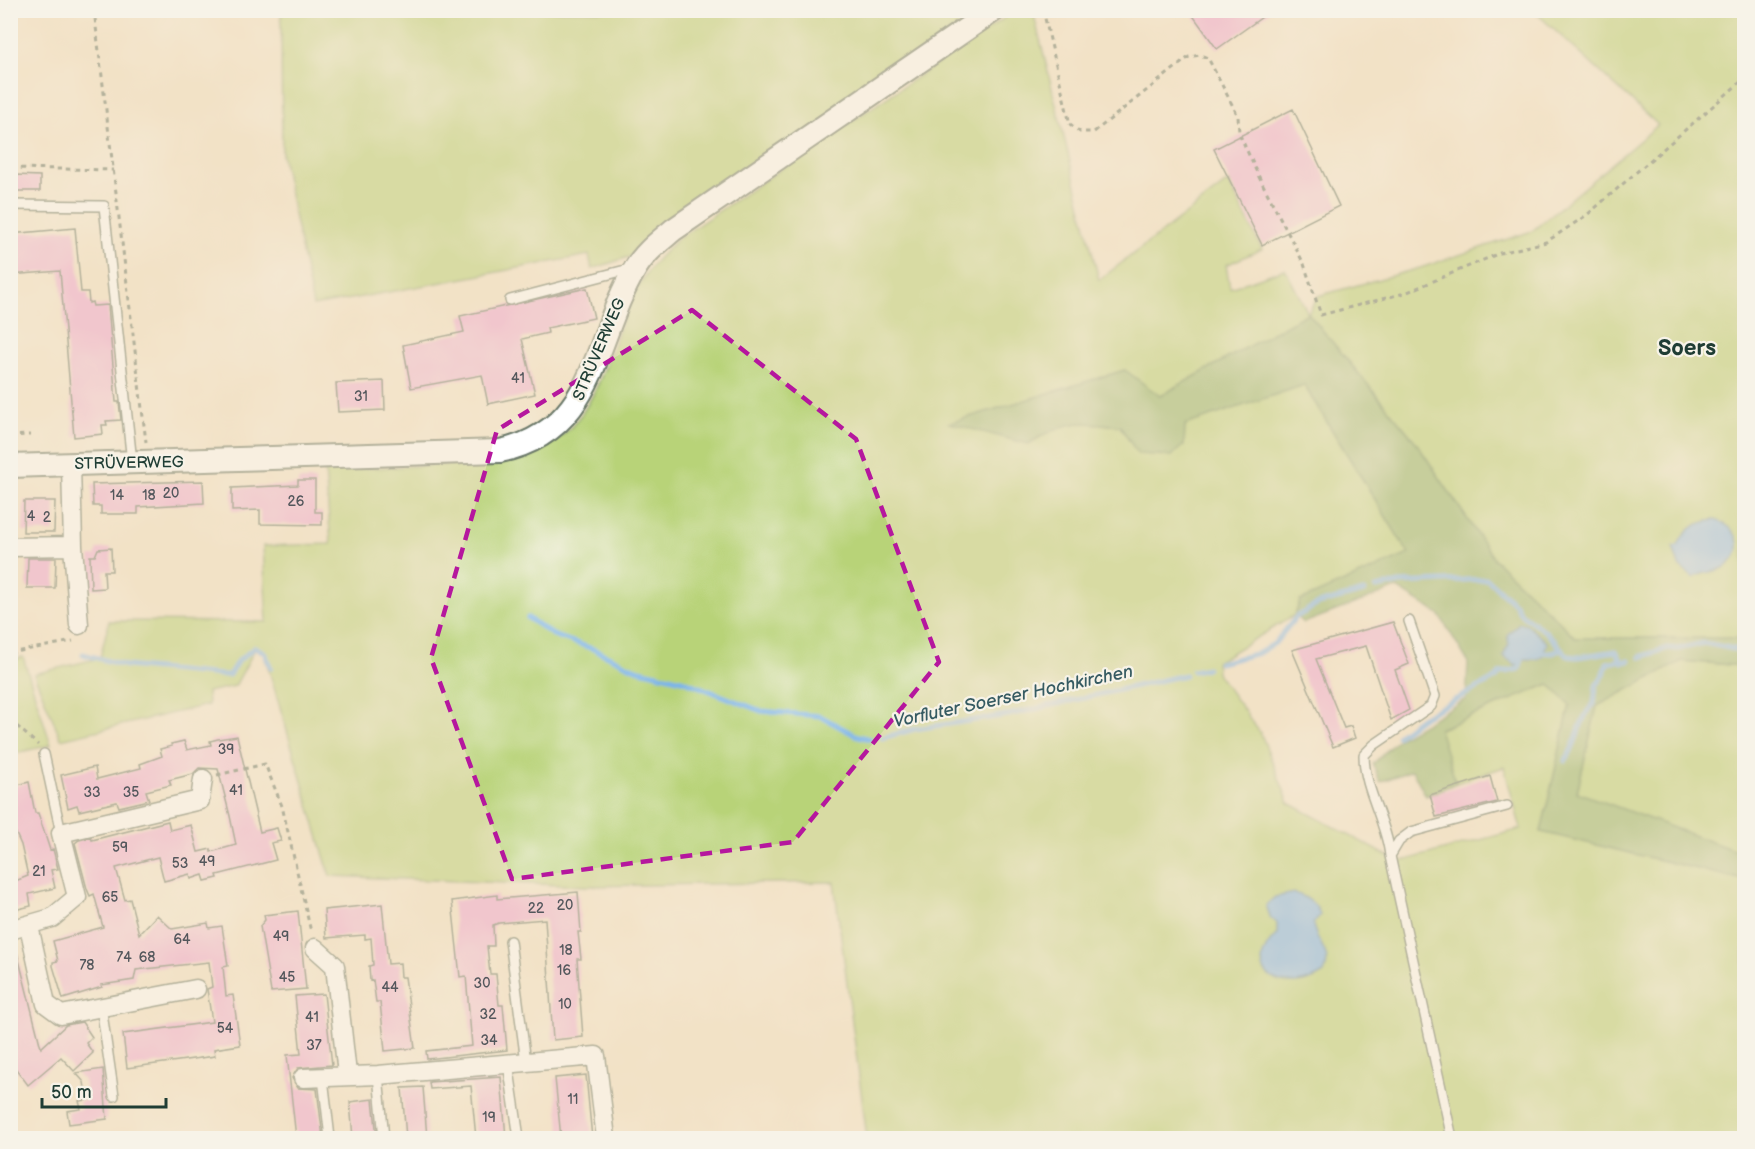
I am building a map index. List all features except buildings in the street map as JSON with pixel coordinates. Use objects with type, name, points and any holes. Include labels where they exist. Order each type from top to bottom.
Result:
[{"type":"street","name":"STRÜVERWEG","points":[[10,466],[478,452],[519,447],[549,431],[572,409],[581,395],[619,301],[647,252],[673,230],[994,10]]},
{"type":"street","points":[[70,464],[79,625]]},
{"type":"street","points":[[10,547],[73,546]]},
{"type":"street","points":[[10,930],[52,918],[77,897],[61,833],[200,800],[203,779]]},
{"type":"street","points":[[29,926],[46,1004],[61,1016],[101,1006],[196,989]]},
{"type":"street","points":[[315,948],[335,966],[347,1074]]},
{"type":"street","points":[[303,1078],[323,1078],[347,1074],[378,1075],[596,1056],[606,1138]]},
{"type":"lane","points":[[10,205],[104,206],[140,462]]},
{"type":"lane","points":[[510,300],[636,268]]},
{"type":"lane","points":[[1409,621],[1436,696],[1431,706],[1374,745],[1364,755],[1364,770],[1388,837],[1390,856],[1452,1138]]},
{"type":"lane","points":[[44,753],[61,833]]},
{"type":"lane","points":[[1390,856],[1399,841],[1411,832],[1507,806]]},
{"type":"lane","points":[[510,941],[519,1138]]},
{"type":"lane","points":[[101,1006],[114,1096]]},
{"type":"lane","points":[[378,1075],[384,1138]]},
{"type":"lane","points":[[323,1078],[330,1138]]},
{"type":"path","points":[[94,10],[114,170],[140,462]]},
{"type":"path","points":[[1043,10],[1070,124],[1080,132],[1094,132],[1189,57],[1200,55],[1208,58],[1218,73],[1238,116],[1239,133],[1259,177],[1304,264],[1322,315],[1405,293],[1500,253],[1546,242],[1587,215],[1744,79]]},
{"type":"path","points":[[10,159],[12,168],[114,170]]},
{"type":"path","points":[[10,436],[30,435]]},
{"type":"path","points":[[10,653],[64,645],[77,640],[79,625]]},
{"type":"path","points":[[10,720],[37,743],[44,753]]},
{"type":"path","points":[[203,779],[265,764],[276,786],[288,827],[315,948]]},
{"type":"highlighted area","points":[[692,310],[856,439],[939,662],[793,842],[512,879],[431,658],[497,430]]},
{"type":"green space","points":[[281,11],[979,11],[635,255],[592,269],[589,255],[313,306],[282,156]]},
{"type":"green space","points":[[1015,11],[1033,11],[1099,280],[1228,182],[1262,249],[1226,265],[1230,288],[1285,269],[1308,313],[1160,396],[1124,370],[951,423],[1028,444],[1053,430],[1072,424],[1092,423],[1120,426],[1138,454],[1184,445],[1185,425],[1304,385],[1409,554],[1300,601],[1295,615],[1216,662],[1217,673],[1261,734],[1289,803],[1399,862],[1521,829],[1504,767],[1456,783],[1438,730],[1549,684],[1570,704],[1541,832],[1744,880],[1744,1138],[867,1138],[834,882],[588,886],[330,876],[269,670],[263,653],[255,649],[235,686],[207,692],[208,705],[61,739],[34,674],[100,658],[109,621],[267,622],[263,546],[331,544],[325,470],[505,462],[539,451],[564,434],[582,413],[596,388],[631,302],[646,274],[676,240]]},
{"type":"green space","points":[[1534,11],[1744,11],[1744,638],[1576,638],[1494,559],[1415,441],[1308,313],[1318,296],[1420,268],[1532,231],[1658,125]]},
{"type":"green space","points":[[1308,313],[1415,441],[1494,559],[1576,638],[1744,638],[1744,666],[1682,661],[1597,706],[1577,792],[1744,854],[1744,880],[1541,832],[1570,705],[1549,684],[1439,729],[1456,783],[1426,796],[1412,770],[1380,782],[1373,764],[1399,738],[1466,699],[1468,662],[1439,614],[1397,588],[1304,623],[1295,615],[1300,601],[1409,554],[1304,385],[1185,425],[1184,445],[1171,456],[1138,454],[1120,426],[1092,423],[1072,424],[1053,430],[1028,444],[949,423],[1125,370],[1160,396]]},
{"type":"green space","points":[[23,657],[51,745],[11,754],[11,661]]},
{"type":"green space","points":[[1682,661],[1744,666],[1744,854],[1577,793],[1597,706]]},
{"type":"water","points":[[1715,520],[1729,527],[1733,532],[1737,538],[1737,551],[1725,567],[1694,578],[1679,566],[1673,547],[1678,546],[1692,527]]},
{"type":"water","points":[[1519,623],[1526,624],[1547,643],[1543,655],[1538,659],[1525,659],[1516,665],[1503,656],[1509,644],[1507,635]]},
{"type":"water","points":[[1295,893],[1310,901],[1319,911],[1320,915],[1313,924],[1327,959],[1326,966],[1324,973],[1309,980],[1294,983],[1281,982],[1271,978],[1264,970],[1262,960],[1266,948],[1277,934],[1277,923],[1271,919],[1266,905],[1275,897]]},
{"type":"waterway","name":"Vorfluter Soerser Hochkirchen","points":[[1376,588],[1400,583],[1487,579],[1515,604],[1520,613],[1546,632],[1568,656],[1577,657],[1616,651],[1622,662],[1629,661]]},
{"type":"waterway","name":"Vorfluter Soerser Hochkirchen","points":[[1219,663],[1259,653],[1275,643],[1296,617],[1318,604],[1364,592]]},
{"type":"waterway","name":"Vorfluter Soerser Hochkirchen","points":[[528,618],[553,635],[593,649],[636,669],[682,680],[761,711],[820,716],[855,735],[870,739]]},
{"type":"waterway","name":"Vorfluter Soerser Hochkirchen","points":[[1640,657],[1668,648],[1678,649],[1704,643],[1744,651]]},
{"type":"waterway","name":"Vorfluter Soerser Hochkirchen","points":[[83,654],[126,666],[229,675],[237,662],[255,647],[264,652],[271,668]]},
{"type":"waterway","points":[[1538,652],[1553,653],[1561,649]]},
{"type":"waterway","points":[[1397,736],[1421,718],[1496,678],[1500,673],[1519,669],[1522,659]]},
{"type":"waterway","points":[[1565,761],[1585,716],[1594,704],[1596,686],[1604,674],[1607,663],[1621,660]]},
{"type":"waterway","name":"Vorfluter Soerser Hochkirchen","points":[[1193,671],[1207,668]]},
{"type":"waterway","name":"Vorfluter Soerser Hochkirchen","points":[[882,738],[915,729],[1008,715],[1185,675]]},
{"type":"district","name":"Soers","points":[[1687,347]]}]
